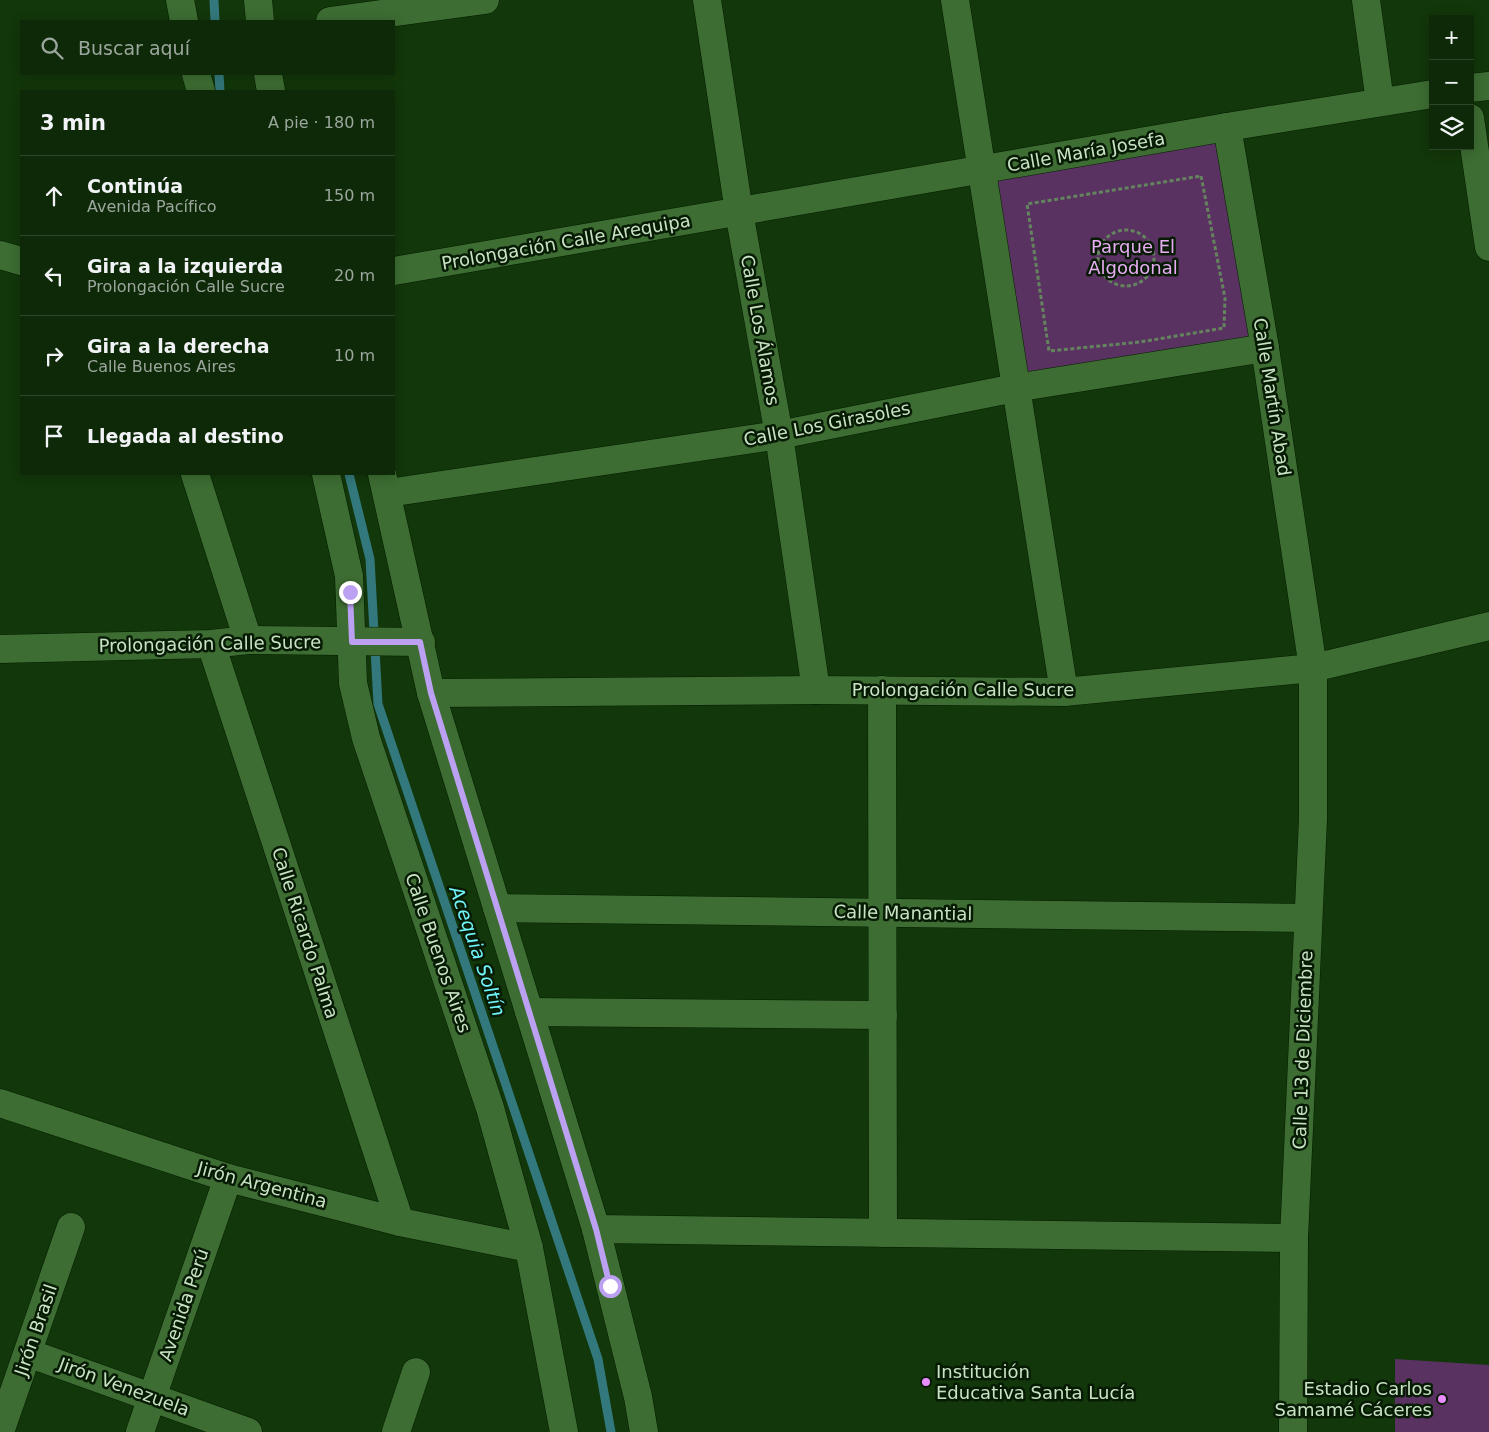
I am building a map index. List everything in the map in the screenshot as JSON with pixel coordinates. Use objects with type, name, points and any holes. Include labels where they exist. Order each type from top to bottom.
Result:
[{"type":"street","points":[[180,0],[184,20]]},
{"type":"street","points":[[258,0],[260,20]]},
{"type":"street","points":[[337,20],[484,0]]},
{"type":"street","name":"Calle Los Álamos","points":[[707,0],[739,212],[778,435],[816,690]]},
{"type":"street","points":[[955,0],[1064,692]]},
{"type":"street","points":[[1366,0],[1380,102]]},
{"type":"street","points":[[196,75],[201,90]]},
{"type":"street","points":[[268,75],[271,90]]},
{"type":"street","points":[[1474,88],[1489,86]]},
{"type":"street","name":"Calle María Josefa","points":[[739,212],[1227,127],[1429,95]]},
{"type":"street","name":"Calle Martín Abad","points":[[1227,127],[1265,348],[1313,668]]},
{"type":"street","points":[[1474,145],[1489,247]]},
{"type":"street","name":"Prolongación Calle Arequipa","points":[[395,271],[739,212]]},
{"type":"street","points":[[0,254],[20,261]]},
{"type":"street","name":"Calle Los Girasoles","points":[[385,484],[778,435],[1015,388],[1265,348]]},
{"type":"street","points":[[196,475],[248,640]]},
{"type":"street","name":"Calle Buenos Aires","points":[[326,475],[349,576],[357,642],[353,683],[366,738],[490,1108],[529,1248],[564,1432]]},
{"type":"street","points":[[385,484],[431,693],[596,1229],[638,1397],[644,1432]]},
{"type":"street","name":"Prolongación Calle Sucre","points":[[431,693],[816,690],[1064,692],[1313,668],[1489,626]]},
{"type":"street","name":"Prolongación Calle Sucre","points":[[1,651],[211,644],[248,640],[420,642]]},
{"type":"street","name":"Calle Ricardo Palma","points":[[211,644],[400,1222]]},
{"type":"street","name":"Calle 13 de Diciembre","points":[[1293,1432],[1294,1238],[1313,819],[1313,668]]},
{"type":"street","points":[[882,690],[883,1233]]},
{"type":"street","name":"Calle Manantial","points":[[497,908],[1308,918]]},
{"type":"street","points":[[529,1012],[883,1015]]},
{"type":"street","name":"Jirón Argentina","points":[[0,1103],[228,1178],[400,1222],[529,1248]]},
{"type":"street","name":"Avenida Perú","points":[[140,1432],[228,1178]]},
{"type":"street","name":"Jirón Brasil","points":[[0,1432],[71,1227]]},
{"type":"street","points":[[596,1229],[1294,1238]]},
{"type":"street","name":"Jirón Venezuela","points":[[28,1353],[248,1432]]},
{"type":"street","points":[[396,1432],[416,1372]]},
{"type":"path","points":[[1201,176],[1225,298],[1224,328],[1140,342],[1049,351],[1027,204],[1112,189],[1201,176]]},
{"type":"path","points":[[1119,230],[1136,231],[1144,236],[1153,252],[1154,262],[1146,278],[1130,287],[1112,283],[1104,277],[1097,260],[1102,242],[1109,235],[1119,230]]},
{"type":"green space","name":"Parque El Algodonal","points":[[1220,138],[1256,342],[1021,374],[995,180]]},
{"type":"green space","name":"Estadio Carlos Samamé Cáceres","points":[[1395,1359],[1489,1365],[1489,1432],[1395,1432]]},
{"type":"waterway","name":"Acequia Soltín","points":[[214,0],[215,20]]},
{"type":"waterway","name":"Acequia Soltín","points":[[219,75],[220,90]]},
{"type":"waterway","name":"Acequia Soltín","points":[[349,475],[370,559],[378,704],[598,1359],[611,1432]]},
{"type":"place","name":"Institución Educativa Santa Lucía","points":[[926,1382]]},
{"type":"place","name":"Estadio Carlos Samamé Cáceres","points":[[1442,1399]]},
{"type":"route","points":[[350,592],[352,642],[420,642],[431,693],[596,1229],[610,1286]]}]
